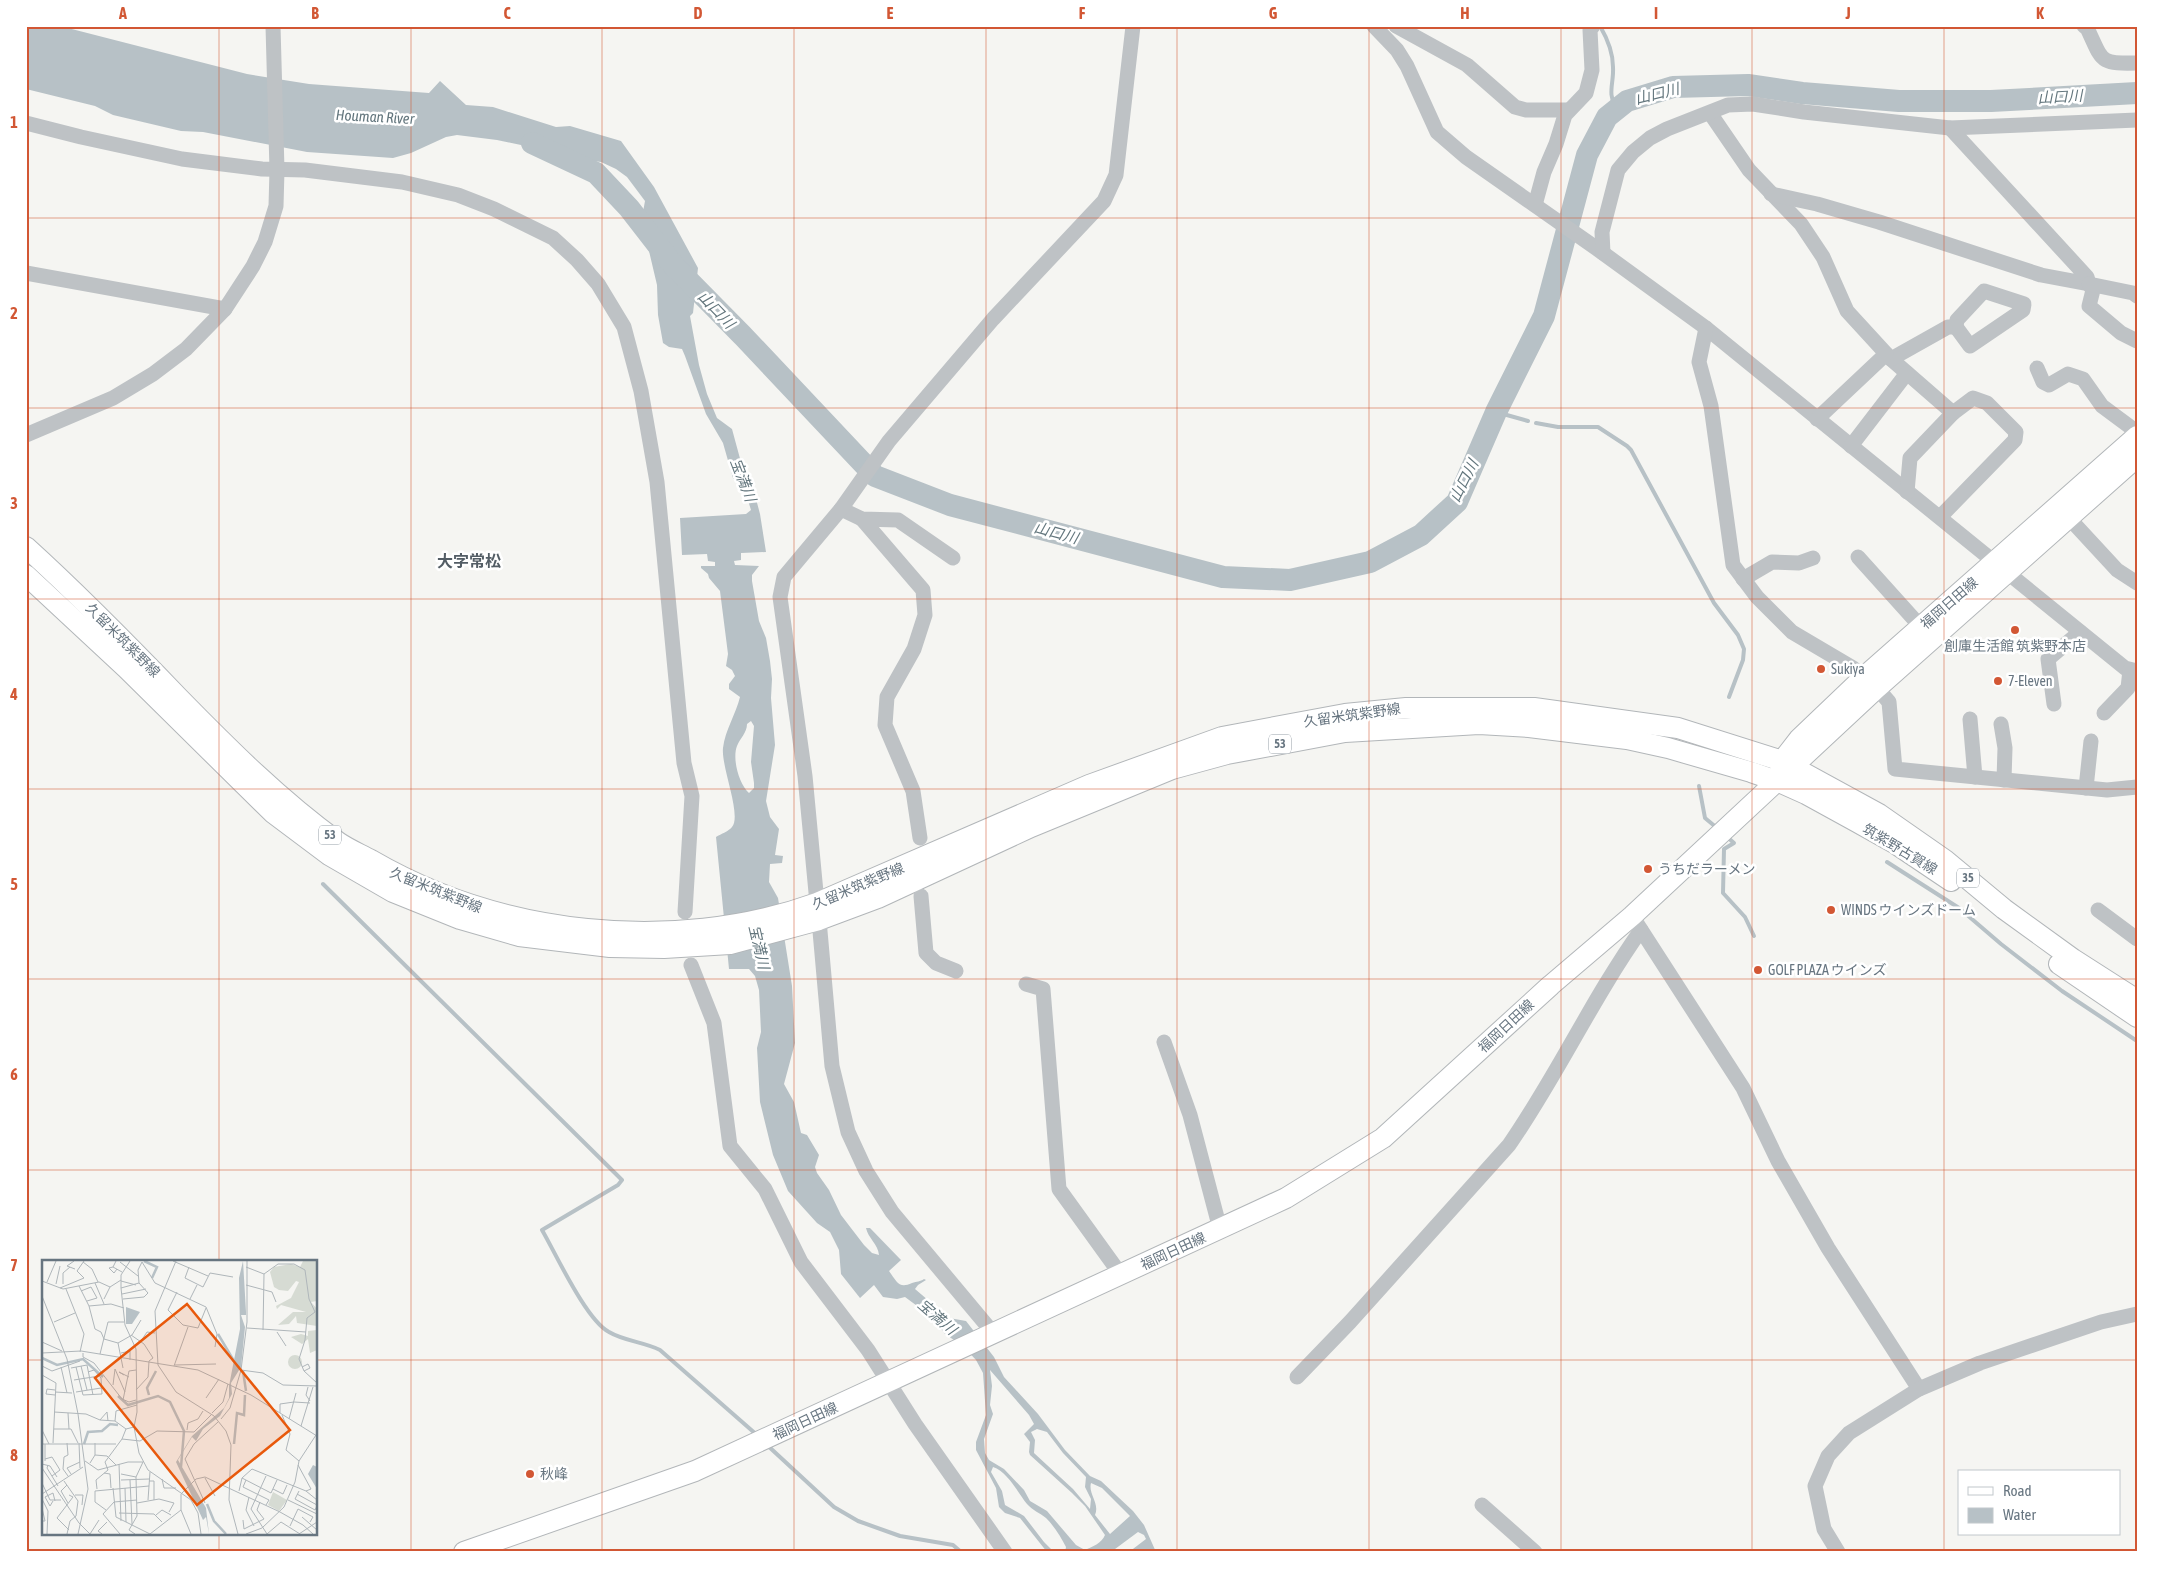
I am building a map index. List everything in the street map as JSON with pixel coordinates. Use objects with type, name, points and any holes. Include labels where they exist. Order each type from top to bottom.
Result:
[{"type":"main road","name":"福岡日田線","points":[[464,1552],[694,1471],[1286,1198],[1383,1138],[1551,984],[1636,923],[1777,781],[1788,764],[1871,683],[2001,568],[2137,436]]},
{"type":"main road","name":"福岡日田線","points":[[1871,683],[1921,627],[2068,516],[2137,457]]},
{"type":"main road","name":"久留米筑紫野線","points":[[26,547],[63,580],[213,732],[281,797],[340,842],[402,878],[466,905],[524,920],[614,932],[729,935]]},
{"type":"main road","name":"久留米筑紫野線","points":[[26,575],[126,668],[273,813],[329,855],[393,892],[460,919],[519,936],[556,942],[610,948],[664,948],[729,935],[878,898],[1031,827],[1172,769],[1227,754],[1345,732],[1480,724],[1586,733],[1668,748],[1777,781]]},
{"type":"main road","name":"久留米筑紫野線","points":[[813,913],[1081,788],[1164,756],[1222,737],[1345,714],[1406,708],[1478,706],[1534,708],[1678,728],[1788,764]]},
{"type":"main road","name":"筑紫野古賀線","points":[[1788,764],[1886,819],[1945,860],[2004,908],[2137,1004]]},
{"type":"main road","name":"筑紫野古賀線","points":[[1777,781],[1865,827],[1942,874],[2081,981],[2137,1004]]},
{"type":"street","points":[[26,435],[113,398],[153,374],[186,349],[224,309],[254,266],[265,242],[276,206],[277,164],[273,26]]},
{"type":"street","points":[[990,1336],[892,1212],[866,1171],[848,1132],[832,1066],[813,913],[805,776],[780,598],[784,577],[842,506],[889,441],[993,319],[1104,201],[1116,175],[1132,26]]},
{"type":"street","points":[[1374,26],[1397,50],[1407,66],[1438,132],[1466,157],[1706,328],[2125,668],[2134,670],[2128,688],[2104,713]]},
{"type":"street","points":[[1396,26],[1467,65],[1515,107],[1526,110],[1569,110]]},
{"type":"street","points":[[1540,208],[1544,172],[1556,144],[1565,115],[1586,93],[1592,70],[1590,30],[1593,26]]},
{"type":"street","points":[[2086,27],[2102,59],[2112,64],[2137,63]]},
{"type":"street","points":[[1599,250],[1618,170],[1633,152],[1650,138],[1728,105],[1753,104],[1804,112],[1950,128],[2137,120]]},
{"type":"street","points":[[1710,112],[1749,170],[1801,224],[1824,257],[1847,311],[1888,357],[1953,414]]},
{"type":"street","points":[[26,123],[81,138],[182,160],[277,164],[305,170],[402,182],[458,196],[494,209],[553,238],[577,260],[598,284],[624,327],[641,391],[657,482],[684,763],[692,796],[685,912]]},
{"type":"street","points":[[1950,128],[2087,277],[2093,290],[2089,306],[2121,333],[2137,341]]},
{"type":"street","points":[[1771,194],[1817,204],[1879,222],[2041,274],[2133,293],[2137,296]]},
{"type":"street","points":[[26,272],[224,309]]},
{"type":"street","points":[[1817,419],[1888,357],[1948,327],[1956,326]]},
{"type":"street","points":[[1706,328],[1699,362],[1711,406],[1733,565],[1757,597],[1792,632],[1853,668],[1889,702],[1895,769],[2107,790],[2137,787]]},
{"type":"street","points":[[2037,368],[2043,382],[2049,384],[2068,374],[2083,379],[2102,406],[2137,432]]},
{"type":"street","points":[[1851,446],[1907,373]]},
{"type":"street","points":[[1907,492],[1910,458],[1953,414],[1973,398],[1987,403],[2016,432],[2015,440],[1940,517]]},
{"type":"street","points":[[842,506],[862,519],[923,590],[925,615],[914,648],[887,697],[885,725],[912,791],[920,838]]},
{"type":"street","points":[[2068,516],[2117,570],[2137,583]]},
{"type":"street","points":[[862,519],[898,520],[954,558]]},
{"type":"street","points":[[1858,557],[1921,627]]},
{"type":"street","points":[[1743,579],[1772,562],[1799,562],[1813,558]]},
{"type":"street","points":[[2054,704],[2048,659],[2080,632]]},
{"type":"street","points":[[1970,719],[1975,777]]},
{"type":"street","points":[[2000,724],[2005,748],[2004,780]]},
{"type":"street","points":[[2086,788],[2091,741]]},
{"type":"street","points":[[921,896],[926,953],[936,963],[956,971]]},
{"type":"street","points":[[2098,910],[2137,939]]},
{"type":"street","points":[[1297,1376],[1350,1322],[1509,1145],[1531,1112],[1612,971],[1636,923]]},
{"type":"street","points":[[1636,923],[1743,1088],[1778,1160],[1828,1248],[1919,1389]]},
{"type":"street","points":[[691,965],[714,1023],[730,1146],[765,1189],[802,1262],[868,1350],[894,1380],[915,1424],[1005,1552]]},
{"type":"street","points":[[1026,984],[1043,989],[1059,1189],[1121,1275]]},
{"type":"street","points":[[1164,1042],[1190,1115],[1220,1228]]},
{"type":"street","points":[[1838,1552],[1824,1529],[1816,1486],[1828,1456],[1848,1433],[1919,1389],[1989,1360],[2101,1322],[2137,1314]]},
{"type":"street","points":[[1482,1505],[1534,1552]]},
{"type":"water","points":[[26,26],[60,26],[247,74],[309,84],[429,93],[440,81],[466,105],[493,107],[556,127],[570,126],[621,141],[654,187],[698,268],[693,313],[690,316],[699,365],[707,394],[717,418],[732,429],[742,466],[751,480],[760,514],[766,552],[741,553],[741,560],[734,561],[735,565],[759,566],[752,575],[752,581],[759,621],[766,638],[770,661],[775,745],[766,801],[770,817],[779,829],[775,855],[783,856],[782,863],[770,864],[769,882],[778,898],[792,986],[795,1043],[784,1084],[794,1102],[801,1133],[807,1135],[819,1155],[815,1167],[817,1173],[829,1190],[841,1215],[864,1245],[872,1253],[879,1255],[866,1228],[870,1228],[901,1260],[889,1271],[896,1281],[901,1285],[908,1285],[926,1280],[915,1289],[949,1318],[966,1321],[994,1357],[1004,1377],[1038,1414],[1065,1450],[1090,1476],[1101,1481],[1133,1511],[1144,1525],[1156,1552],[1129,1552],[1146,1539],[1144,1535],[1138,1532],[1111,1552],[1065,1552],[1066,1547],[1064,1543],[1049,1521],[1029,1506],[1008,1478],[993,1467],[991,1472],[1002,1491],[1005,1505],[1024,1516],[1054,1552],[1047,1552],[1020,1518],[1005,1513],[999,1507],[996,1488],[976,1450],[976,1442],[986,1415],[983,1373],[976,1360],[963,1346],[945,1334],[932,1317],[905,1297],[897,1299],[883,1297],[874,1285],[860,1298],[841,1274],[839,1250],[830,1232],[817,1223],[788,1191],[773,1155],[760,1102],[757,1048],[761,1032],[759,990],[755,976],[749,969],[729,969],[716,837],[731,828],[734,821],[735,812],[725,767],[723,748],[740,697],[729,689],[729,684],[735,676],[732,670],[726,666],[728,654],[720,591],[708,574],[701,568],[701,566],[715,566],[715,562],[708,561],[707,554],[682,555],[680,518],[746,514],[751,510],[745,491],[733,478],[723,443],[706,414],[682,349],[669,347],[663,343],[658,315],[657,285],[649,251],[639,234],[645,201],[627,177],[601,162],[540,153],[521,145],[497,140],[457,135],[446,137],[411,153],[393,158],[307,152],[203,132],[181,131],[113,115],[95,106],[26,89]],"holes":[[[751,721],[754,726],[751,762],[754,788],[749,793],[739,778],[735,758],[737,746],[746,730],[747,724]],[[990,1370],[1029,1415],[1034,1424],[1024,1434],[1030,1442],[1030,1455],[1085,1506],[1105,1535],[1102,1540],[1085,1550],[1076,1545],[1047,1511],[1030,1501],[1024,1490],[1004,1469],[989,1460],[985,1453],[984,1439],[993,1414],[990,1405],[992,1386]],[[1037,1429],[1047,1432],[1063,1453],[1086,1477],[1085,1487],[1091,1499],[1090,1509],[1073,1489],[1034,1453],[1035,1440],[1031,1432]],[[1091,1483],[1102,1488],[1130,1516],[1110,1534],[1095,1515],[1096,1506]]]},
{"type":"waterway","points":[[1600,26],[1612,56],[1611,93],[1616,109]]},
{"type":"waterway","name":"山口川","points":[[532,143],[596,173],[629,208],[674,266],[875,476],[950,505],[1223,577],[1290,580],[1370,562],[1421,535],[1457,502],[1496,412],[1544,316],[1587,155],[1607,117],[1627,101],[1673,87],[1748,85],[1802,93],[1899,101],[1991,101],[2137,93]]},
{"type":"waterway","points":[[1496,412],[1528,421]]},
{"type":"waterway","points":[[1536,423],[1558,427],[1598,427],[1631,450],[1714,603],[1738,635],[1744,649],[1743,660],[1729,697]]},
{"type":"waterway","points":[[1699,786],[1705,818],[1717,828]]},
{"type":"waterway","points":[[1726,836],[1734,843],[1724,849],[1723,893],[1745,917],[1754,936]]},
{"type":"waterway","points":[[1887,862],[1959,908],[2001,944],[2062,991],[2137,1041]]},
{"type":"waterway","points":[[323,884],[622,1180],[618,1185],[542,1230],[572,1286],[591,1314],[609,1332],[660,1350],[757,1435]]},
{"type":"waterway","points":[[767,1445],[834,1507],[858,1521],[900,1536],[953,1545],[961,1552]]},
{"type":"place","name":"創庫生活館 筑紫野本店","points":[[2015,630]]},
{"type":"place","name":"Sukiya","points":[[1821,669]]},
{"type":"place","name":"7-Eleven","points":[[1998,681]]},
{"type":"place","name":"うちだラーメン","points":[[1648,869]]},
{"type":"place","name":"WINDS ウインズドーム","points":[[1831,910]]},
{"type":"place","name":"GOLF PLAZA ウインズ","points":[[1758,970]]},
{"type":"place","name":"秋峰","points":[[530,1474]]},
{"type":"district","name":"大字常松","points":[[469,561]]},
{"type":"water label","name":"Houman River","points":[[375,117]]},
{"type":"water label","name":"宝満川","points":[[743,480]]},
{"type":"water label","name":"宝満川","points":[[759,947]]},
{"type":"water label","name":"宝満川","points":[[937,1317]]}]
